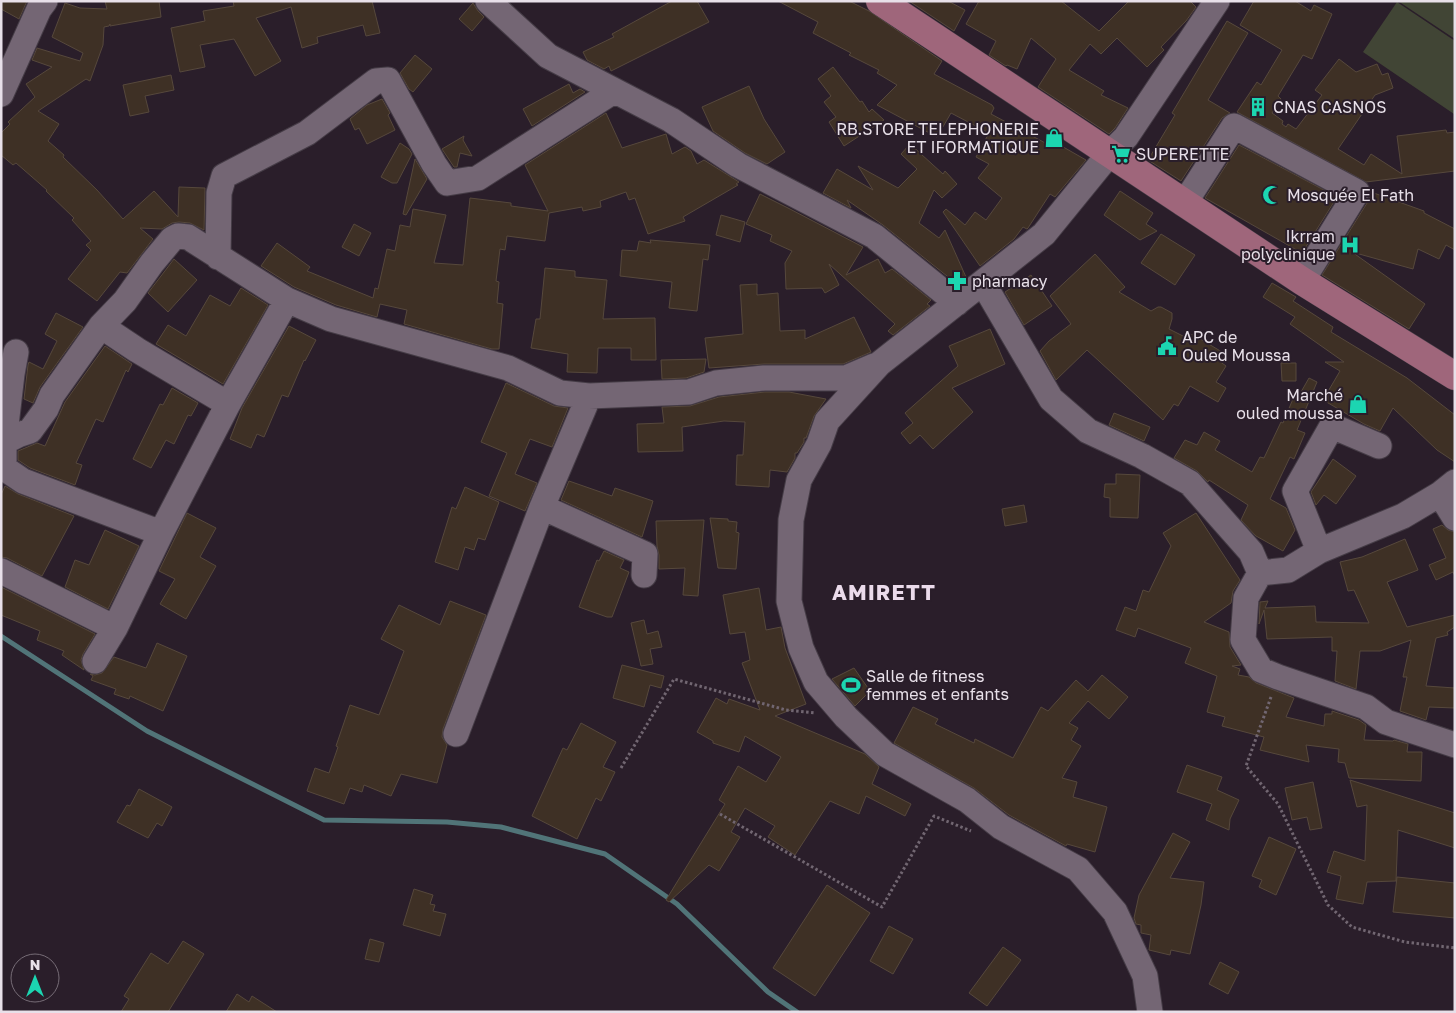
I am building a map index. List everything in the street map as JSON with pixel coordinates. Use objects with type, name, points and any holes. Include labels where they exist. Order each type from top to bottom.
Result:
[{"type":"main road","points":[[880,1],[1302,282],[1455,376]]},
{"type":"street","points":[[1,94],[39,9],[45,1]]},
{"type":"street","points":[[488,1],[548,56],[671,120],[738,165],[874,236],[957,303]]},
{"type":"street","points":[[1150,1012],[1146,976],[1115,912],[1078,869],[1000,827],[967,800],[885,754],[846,717],[816,682],[801,648],[789,601],[791,520],[799,480],[819,444],[827,421],[879,364],[983,284],[1044,234],[1110,153],[1126,137],[1215,2]]},
{"type":"street","points":[[218,257],[219,193],[224,176],[308,133],[376,82],[388,80],[434,164],[447,183],[478,178],[614,91]]},
{"type":"street","points":[[1184,204],[1234,126],[1356,192],[1302,282]]},
{"type":"street","points":[[3,442],[18,434],[30,431],[46,409],[52,395],[102,326],[125,302],[152,263],[172,239],[178,236],[188,237],[287,300],[331,319],[508,368],[560,393],[590,396],[690,392],[716,383],[764,378],[846,378],[879,364]]},
{"type":"street","points":[[983,284],[1051,399],[1088,431],[1142,456],[1190,483],[1251,552],[1260,573]]},
{"type":"street","points":[[94,661],[115,628],[161,533],[228,404],[287,300]]},
{"type":"street","points":[[102,326],[137,350],[228,404]]},
{"type":"street","points":[[10,366],[3,442],[4,468],[23,481],[161,533]]},
{"type":"street","points":[[456,734],[542,507],[590,396]]},
{"type":"street","points":[[1320,551],[1295,491],[1332,426],[1379,446]]},
{"type":"street","points":[[1260,573],[1288,570],[1320,551],[1403,516],[1447,488],[1455,518]]},
{"type":"street","points":[[542,507],[645,554],[644,575]]},
{"type":"street","points":[[1,571],[115,628]]},
{"type":"street","points":[[1260,573],[1246,598],[1243,640],[1261,670],[1366,707],[1386,722],[1455,745]]},
{"type":"path","points":[[1278,677],[1246,766],[1278,804],[1328,905],[1352,928],[1405,942],[1455,948]]},
{"type":"path","points":[[621,768],[674,679],[786,710],[846,717]]},
{"type":"path","points":[[720,814],[882,907],[934,816],[984,836],[1000,827]]},
{"type":"green space","points":[[1398,1],[1455,1],[1455,39]]},
{"type":"green space","points":[[1397,2],[1455,41],[1454,114],[1363,52]]},
{"type":"building","points":[[1,1],[27,1],[19,19],[1,9]]},
{"type":"building","points":[[105,1],[159,1],[161,17],[110,26],[110,24],[104,27],[103,45],[90,81],[86,79],[38,111],[59,124],[48,141],[64,155],[63,157],[123,219],[154,191],[178,217],[179,187],[205,188],[204,230],[190,223],[179,222],[172,223],[162,229],[140,228],[153,239],[127,273],[120,272],[97,301],[68,279],[91,250],[86,245],[91,241],[72,220],[74,218],[47,190],[16,163],[13,165],[1,155],[1,133],[10,124],[8,122],[35,97],[26,84],[52,67],[32,60],[37,48],[80,61],[83,53],[52,37],[65,3],[80,8],[107,9]]},
{"type":"building","points":[[233,1],[372,1],[380,33],[366,36],[363,25],[317,37],[318,43],[302,48],[291,7],[256,18],[281,61],[255,76],[234,39],[200,45],[205,67],[180,72],[171,28],[205,21],[203,11],[234,6]]},
{"type":"building","points":[[672,1],[697,1],[709,22],[611,71],[609,66],[604,69],[587,60],[583,52],[614,37],[612,34]]},
{"type":"building","points":[[778,1],[849,1],[869,11],[942,61],[934,74],[992,105],[994,108],[991,114],[1049,145],[1051,140],[1086,160],[1055,197],[1050,194],[1027,229],[1023,227],[1014,239],[980,266],[943,212],[946,209],[965,225],[975,212],[986,220],[1002,198],[978,178],[989,164],[976,157],[989,133],[951,113],[937,137],[877,105],[897,85],[877,73],[879,70],[849,55],[851,53],[813,33],[818,22]]},
{"type":"building","points":[[909,1],[948,1],[965,10],[954,31]]},
{"type":"building","points":[[979,1],[1061,1],[1099,31],[1129,1],[1190,1],[1196,7],[1186,21],[1161,47],[1164,50],[1147,67],[1117,38],[1101,54],[1090,44],[1069,70],[1104,91],[1101,95],[1128,108],[1109,134],[1038,87],[1056,59],[1031,38],[1017,69],[1006,66],[989,55],[996,41],[966,24]]},
{"type":"building","points":[[1254,1],[1295,1],[1311,11],[1314,5],[1332,14],[1312,59],[1303,55],[1278,96],[1281,99],[1272,113],[1283,121],[1282,124],[1286,127],[1288,124],[1296,129],[1322,95],[1315,90],[1339,59],[1356,72],[1377,64],[1382,75],[1388,73],[1393,88],[1375,95],[1338,149],[1364,165],[1371,154],[1402,174],[1397,136],[1446,130],[1447,133],[1455,132],[1455,171],[1366,182],[1237,112],[1257,82],[1261,85],[1282,50],[1240,25]]},
{"type":"building","points":[[473,3],[484,17],[472,31],[459,19]]},
{"type":"building","points":[[1227,21],[1248,33],[1208,100],[1230,113],[1222,118],[1181,181],[1148,160],[1175,115],[1172,113]]},
{"type":"building","points":[[415,55],[432,69],[413,92],[409,89],[400,73]]},
{"type":"building","points":[[833,67],[869,112],[872,109],[884,120],[844,146],[829,122],[836,117],[824,102],[831,96],[818,79]]},
{"type":"building","points":[[171,75],[174,90],[145,96],[149,112],[130,116],[123,85]]},
{"type":"building","points":[[569,84],[573,93],[580,89],[585,92],[532,126],[523,109]]},
{"type":"building","points":[[749,86],[764,119],[785,152],[767,164],[745,153],[713,131],[702,107]]},
{"type":"building","points":[[382,99],[390,113],[388,115],[395,130],[367,144],[359,128],[355,130],[350,119],[367,105]]},
{"type":"building","points":[[606,113],[622,148],[666,134],[672,154],[685,147],[691,151],[697,164],[704,160],[739,182],[736,184],[738,185],[683,217],[685,221],[648,234],[635,198],[629,200],[626,192],[600,201],[601,207],[583,211],[582,207],[549,213],[545,241],[507,236],[505,250],[500,249],[496,281],[499,282],[497,303],[503,304],[499,349],[492,349],[404,324],[407,310],[380,304],[377,317],[336,305],[294,287],[261,266],[277,243],[310,267],[307,271],[373,298],[375,288],[378,289],[387,249],[395,251],[400,225],[410,227],[413,209],[446,215],[434,263],[463,265],[470,198],[511,203],[511,206],[548,211],[525,165]]},
{"type":"building","points":[[464,136],[463,140],[472,156],[460,153],[457,167],[454,167],[442,149]]},
{"type":"building","points":[[400,143],[409,149],[412,154],[397,183],[392,183],[381,177]]},
{"type":"building","points":[[910,144],[943,174],[945,171],[957,184],[942,198],[934,190],[919,223],[939,238],[945,230],[966,277],[957,284],[883,225],[847,200],[851,208],[823,193],[837,169],[873,190],[858,166],[898,188],[917,169],[901,154]]},
{"type":"building","name":"Mosquée El Fath","points":[[1239,145],[1337,197],[1302,253],[1205,198]]},
{"type":"building","points":[[415,159],[427,179],[406,215],[403,214]]},
{"type":"building","points":[[1120,191],[1153,213],[1146,224],[1157,231],[1140,240],[1104,215]]},
{"type":"building","points":[[1371,192],[1424,211],[1424,213],[1455,229],[1455,250],[1446,245],[1439,259],[1418,249],[1413,269],[1352,252],[1425,304],[1409,329],[1322,275],[1369,200]]},
{"type":"building","points":[[760,194],[863,247],[846,275],[878,259],[885,273],[892,269],[931,300],[927,304],[930,306],[893,335],[888,331],[895,324],[829,264],[839,285],[825,293],[822,288],[786,289],[785,263],[792,251],[770,241],[772,235],[746,224]]},
{"type":"building","points":[[721,215],[745,222],[740,242],[716,235]]},
{"type":"building","points":[[354,224],[371,233],[359,256],[342,247]]},
{"type":"building","points":[[1161,234],[1195,255],[1175,285],[1141,263]]},
{"type":"building","points":[[650,240],[710,245],[708,260],[703,259],[697,311],[669,308],[672,282],[620,276],[622,250],[637,251],[639,241],[651,243]]},
{"type":"building","points":[[1095,254],[1125,287],[1119,292],[1151,311],[1161,307],[1172,313],[1169,329],[1189,339],[1192,334],[1222,352],[1218,360],[1226,366],[1216,382],[1226,388],[1218,402],[1190,386],[1178,406],[1174,404],[1163,420],[1087,350],[1056,380],[1040,351],[1049,341],[1071,324],[1050,296]]},
{"type":"building","points":[[174,259],[197,280],[168,312],[148,293]]},
{"type":"building","points":[[545,268],[575,271],[575,277],[607,280],[603,319],[655,318],[656,360],[631,360],[631,348],[598,348],[597,373],[567,372],[568,354],[531,348],[536,319],[540,319]]},
{"type":"building","points":[[1031,275],[1052,306],[1024,325],[1005,292]]},
{"type":"building","points":[[1272,283],[1296,297],[1293,301],[1333,327],[1331,332],[1407,378],[1455,415],[1455,462],[1437,450],[1393,408],[1380,431],[1323,400],[1340,371],[1325,362],[1344,362],[1290,324],[1295,317],[1263,297]]},
{"type":"building","points":[[757,284],[757,295],[778,293],[780,331],[805,330],[805,339],[854,317],[871,352],[843,364],[764,364],[709,368],[705,338],[743,334],[740,285]]},
{"type":"building","points":[[241,288],[268,305],[223,384],[156,344],[168,325],[186,336],[210,295],[230,306]]},
{"type":"building","points":[[56,313],[83,327],[40,387],[33,403],[24,399],[28,365],[29,362],[43,369],[57,341],[45,334]]},
{"type":"building","points":[[289,326],[316,340],[304,360],[288,397],[282,395],[264,437],[257,434],[251,448],[230,439],[242,408]]},
{"type":"building","points":[[990,329],[1005,364],[952,388],[973,412],[933,449],[920,435],[910,444],[901,433],[913,423],[905,413],[958,366],[949,346]]},
{"type":"building","points":[[105,346],[132,364],[128,372],[126,370],[103,422],[96,419],[76,463],[82,465],[75,485],[30,468],[18,460],[18,451],[37,443],[45,446],[65,402]]},
{"type":"building","points":[[706,359],[704,372],[686,378],[662,379],[661,360]]},
{"type":"building","points":[[1281,363],[1296,363],[1296,381],[1282,381]]},
{"type":"building","points":[[1309,378],[1317,382],[1297,430],[1305,433],[1294,459],[1290,457],[1270,499],[1286,508],[1295,530],[1283,551],[1256,536],[1241,520],[1248,505],[1209,480],[1208,482],[1197,471],[1174,458],[1185,440],[1197,445],[1204,432],[1220,441],[1215,450],[1252,472],[1260,457],[1264,458],[1281,422],[1283,423],[1297,389],[1297,399]]},
{"type":"building","points":[[506,383],[554,406],[568,408],[552,447],[530,439],[515,474],[537,483],[525,511],[489,496],[507,453],[481,442]]},
{"type":"building","points":[[172,388],[198,403],[191,416],[188,415],[174,444],[166,440],[151,468],[133,459],[160,404],[163,405]]},
{"type":"building","points":[[765,392],[789,392],[826,399],[814,416],[806,438],[804,438],[804,442],[797,453],[795,453],[795,458],[787,472],[770,470],[769,487],[736,485],[737,455],[743,455],[745,422],[724,421],[682,427],[683,451],[638,452],[637,424],[664,423],[662,407],[690,406],[719,397]]},
{"type":"building","points":[[1114,413],[1150,427],[1144,441],[1109,425]]},
{"type":"building","points":[[1333,459],[1356,476],[1336,504],[1324,495],[1316,505],[1311,492]]},
{"type":"building","points":[[1116,474],[1140,475],[1138,518],[1110,517],[1110,498],[1104,497],[1105,484],[1116,484]]},
{"type":"building","points":[[569,481],[612,496],[615,488],[653,501],[642,537],[561,500]]},
{"type":"building","points":[[5,486],[18,494],[74,516],[42,576],[7,558],[1,557],[1,495]]},
{"type":"building","points":[[465,487],[499,502],[485,540],[478,538],[474,550],[465,547],[458,570],[435,562],[452,507],[456,509]]},
{"type":"building","points":[[1024,505],[1027,522],[1005,526],[1002,509]]},
{"type":"building","points":[[187,513],[216,528],[200,557],[216,566],[186,619],[160,604],[175,579],[159,571]]},
{"type":"building","points":[[1196,513],[1240,580],[1233,591],[1231,603],[1204,622],[1229,632],[1230,647],[1241,665],[1232,666],[1240,669],[1238,675],[1249,677],[1256,683],[1294,698],[1286,717],[1324,726],[1325,714],[1332,714],[1332,711],[1359,720],[1366,725],[1364,740],[1394,740],[1408,744],[1407,752],[1422,752],[1421,781],[1349,778],[1345,763],[1338,762],[1339,749],[1306,745],[1309,762],[1260,750],[1264,737],[1222,726],[1225,717],[1207,712],[1217,676],[1185,663],[1191,648],[1138,628],[1135,637],[1116,630],[1125,607],[1136,611],[1143,590],[1149,592],[1171,546],[1163,533]]},
{"type":"building","points":[[710,518],[728,519],[728,521],[737,522],[736,532],[739,533],[736,569],[718,568]]},
{"type":"building","points":[[704,520],[698,596],[683,595],[685,568],[659,569],[656,521]]},
{"type":"building","points":[[1442,525],[1448,530],[1455,532],[1455,576],[1453,572],[1436,580],[1429,565],[1446,558],[1433,529]]},
{"type":"building","points":[[105,530],[139,546],[108,609],[65,587],[75,560],[89,565]]},
{"type":"building","points":[[1405,539],[1418,570],[1387,582],[1407,627],[1455,615],[1455,627],[1447,632],[1448,635],[1436,638],[1426,686],[1455,688],[1455,708],[1429,707],[1426,720],[1400,711],[1407,677],[1403,677],[1411,640],[1380,651],[1360,651],[1356,689],[1335,681],[1337,651],[1332,651],[1332,637],[1267,639],[1264,610],[1259,624],[1260,602],[1268,601],[1265,608],[1315,606],[1316,622],[1369,623],[1354,590],[1348,591],[1340,562],[1362,557]]},
{"type":"building","points":[[604,551],[624,560],[620,568],[629,572],[612,617],[579,607],[597,560],[599,561]]},
{"type":"building","points":[[1,587],[95,634],[81,660],[84,670],[62,655],[64,651],[37,640],[40,631],[1,615]]},
{"type":"building","points":[[759,588],[766,630],[781,627],[785,648],[806,704],[775,716],[865,754],[879,767],[872,784],[911,804],[905,816],[866,796],[859,814],[830,801],[795,855],[768,837],[775,826],[745,808],[731,832],[740,837],[719,871],[709,865],[669,902],[666,900],[725,804],[719,800],[738,766],[766,782],[781,757],[745,736],[739,752],[713,743],[713,741],[697,732],[716,698],[727,704],[729,699],[760,710],[742,663],[750,660],[745,632],[730,634],[723,595]]},
{"type":"building","points":[[450,601],[486,615],[443,729],[442,737],[447,745],[437,783],[401,774],[391,796],[364,785],[362,792],[350,788],[344,804],[307,791],[315,768],[329,773],[350,705],[379,715],[404,651],[381,639],[399,605],[440,625]]},
{"type":"building","points":[[644,620],[647,634],[658,631],[662,647],[650,649],[653,664],[641,666],[631,623]]},
{"type":"building","points":[[157,643],[187,656],[163,711],[130,696],[129,699],[114,694],[116,689],[91,680],[93,676],[90,674],[102,673],[114,657],[146,668]]},
{"type":"building","points":[[622,665],[664,676],[661,688],[650,685],[644,707],[613,698]]},
{"type":"building","name":"Salle de fitness femmes et enfants","points":[[854,668],[870,691],[855,706],[832,679]]},
{"type":"building","points":[[1102,675],[1128,697],[1109,719],[1088,701],[1069,723],[1078,728],[1071,740],[1081,746],[1062,778],[1077,782],[1073,797],[1107,807],[1095,852],[1067,844],[1066,846],[1009,815],[974,788],[894,743],[913,707],[938,719],[935,724],[974,743],[975,739],[1013,758],[1041,707],[1048,711],[1076,680],[1088,691]]},
{"type":"building","points":[[581,723],[616,742],[603,767],[615,772],[601,801],[596,798],[577,839],[532,816],[563,748],[567,750]]},
{"type":"building","points":[[1187,765],[1222,777],[1217,790],[1239,800],[1230,819],[1229,830],[1206,820],[1212,804],[1177,792]]},
{"type":"building","points":[[1350,780],[1455,813],[1455,848],[1398,830],[1396,881],[1367,882],[1363,904],[1336,899],[1341,876],[1327,872],[1334,851],[1365,861],[1367,805],[1357,807]]},
{"type":"building","points":[[1313,782],[1322,828],[1310,830],[1307,817],[1292,820],[1285,788]]},
{"type":"building","points":[[139,789],[172,807],[162,826],[157,823],[148,838],[117,822],[127,805],[130,806]]},
{"type":"building","points":[[1173,833],[1190,842],[1170,878],[1204,882],[1190,954],[1171,950],[1170,955],[1149,950],[1151,935],[1141,933],[1141,925],[1136,924],[1134,918],[1139,895]]},
{"type":"building","points":[[1269,837],[1296,849],[1276,895],[1259,887],[1262,880],[1252,876]]},
{"type":"building","points":[[1397,877],[1455,883],[1455,918],[1393,912]]},
{"type":"building","points":[[827,885],[870,913],[815,996],[773,968]]},
{"type":"building","points":[[414,889],[433,895],[430,904],[435,905],[433,911],[446,914],[440,936],[403,925]]},
{"type":"building","points":[[889,926],[913,939],[893,974],[870,961]]},
{"type":"building","points":[[370,939],[384,943],[379,962],[365,959]]},
{"type":"building","points":[[183,941],[204,954],[168,1012],[121,1012],[129,999],[124,996],[151,953],[168,964]]},
{"type":"building","points":[[1003,947],[1021,960],[987,1006],[969,993]]},
{"type":"building","points":[[1220,962],[1239,972],[1228,994],[1209,984]]},
{"type":"building","points":[[237,994],[249,1002],[252,996],[277,1012],[226,1012]]},
{"type":"waterway","points":[[1,636],[147,731],[324,820],[447,822],[501,827],[605,854],[677,904],[768,992],[797,1012]]},
{"type":"place","name":"CNAS CASNOS","points":[[1258,107]]},
{"type":"place","name":"RB.STORE TELEPHONERIE ET IFORMATIQUE","points":[[1054,138]]},
{"type":"place","name":"SUPERETTE","points":[[1121,154]]},
{"type":"place","name":"Mosquée El Fath","points":[[1272,195]]},
{"type":"place","name":"Ikrram polyclinique","points":[[1350,245]]},
{"type":"place","name":"pharmacy","points":[[957,281]]},
{"type":"place","name":"APC de Ouled Moussa","points":[[1167,346]]},
{"type":"place","name":"Marché ouled moussa","points":[[1358,404]]},
{"type":"place","name":"Salle de fitness femmes et enfants","points":[[851,685]]},
{"type":"district","name":"AMIRETT","points":[[884,592]]}]
